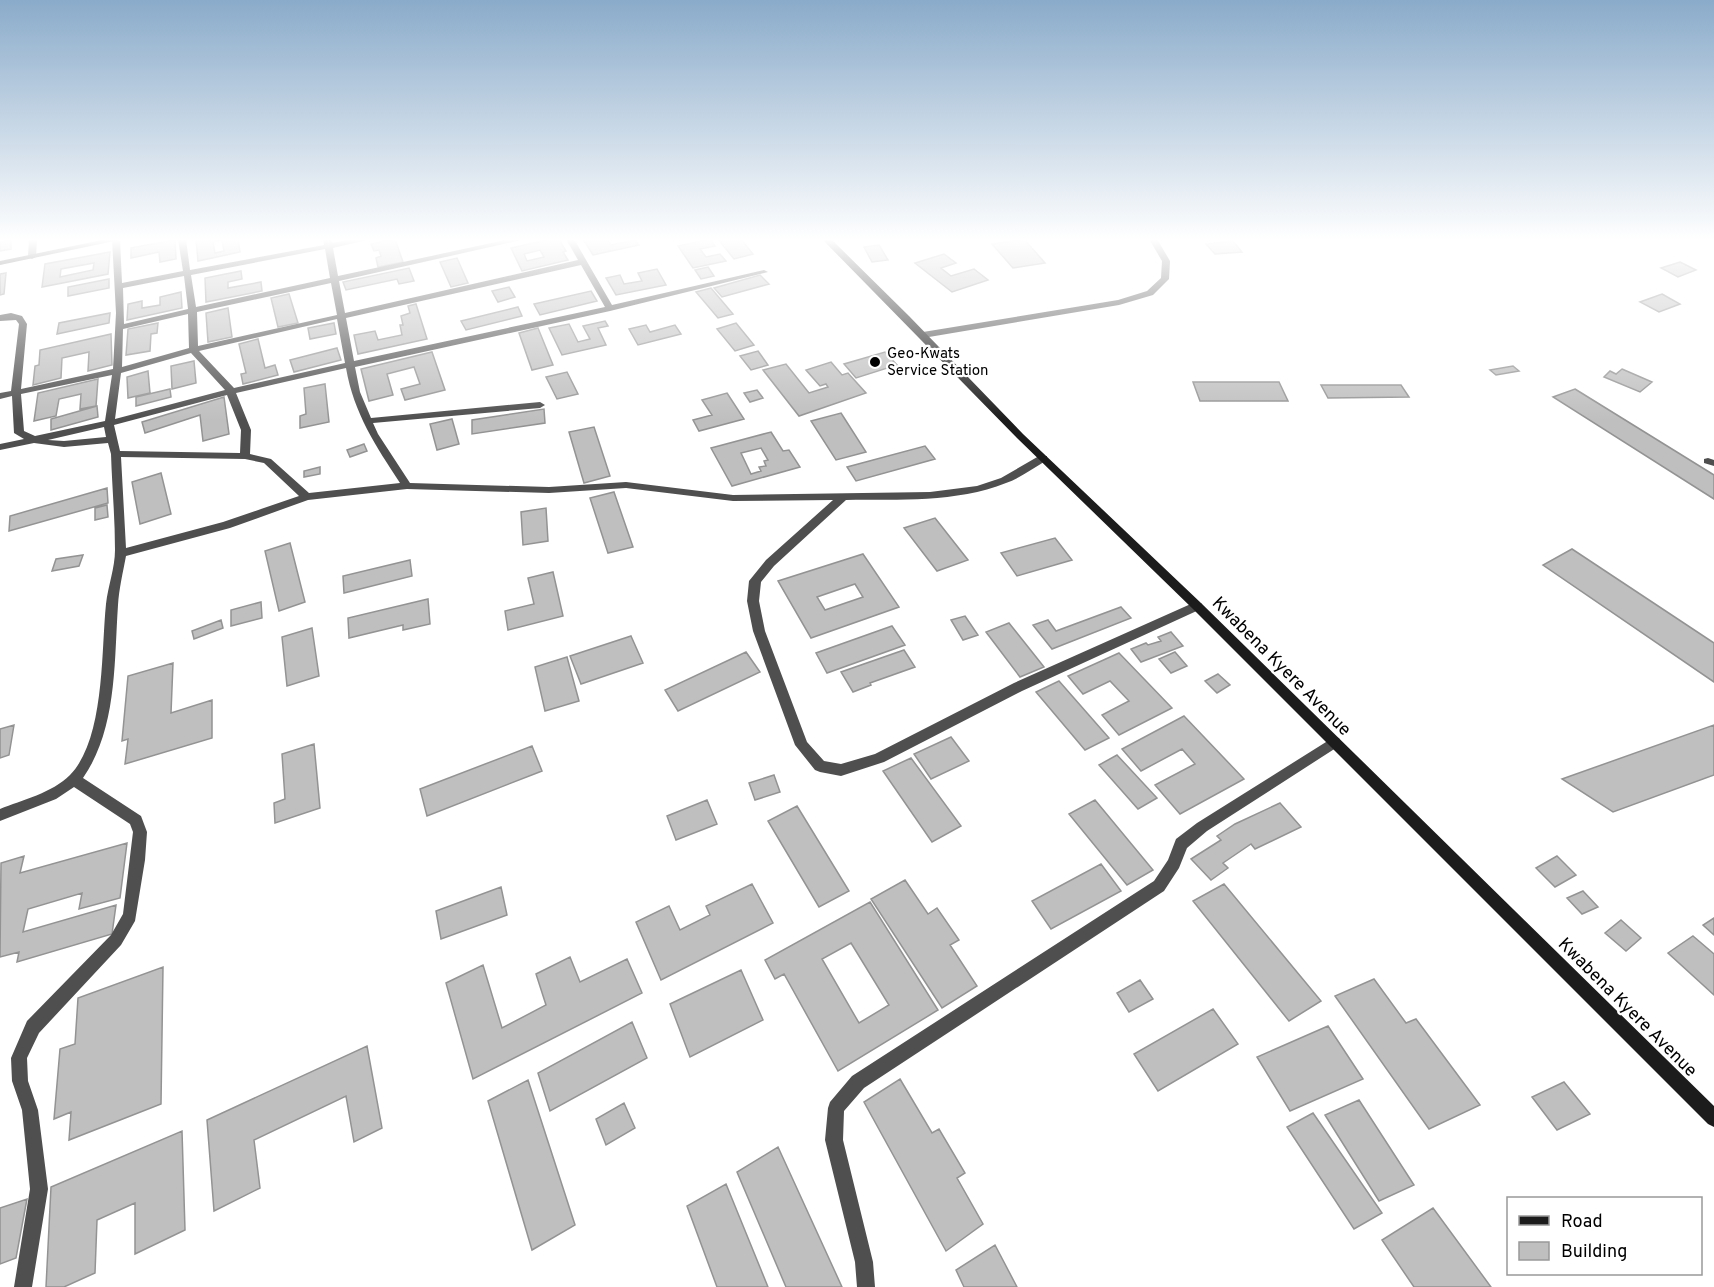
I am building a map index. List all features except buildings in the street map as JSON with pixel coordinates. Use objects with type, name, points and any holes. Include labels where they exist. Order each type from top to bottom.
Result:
[{"type":"main road","name":"Kwabena Kyere Avenue","points":[[887,299],[1043,458],[1197,606],[1714,1118]]},
{"type":"street","points":[[0,815],[51,795],[74,780],[88,760],[99,732],[110,653],[112,603],[121,553],[116,454],[110,423],[117,371],[118,299]]},
{"type":"street","points":[[191,299],[194,350],[231,391],[246,430],[245,456]]},
{"type":"street","points":[[119,328],[245,299]]},
{"type":"street","points":[[338,299],[355,392],[368,421],[407,486]]},
{"type":"street","points":[[0,396],[117,371],[194,350],[410,299]]},
{"type":"street","points":[[605,299],[610,308]]},
{"type":"street","points":[[0,447],[110,423],[231,391],[648,299]]},
{"type":"street","points":[[923,335],[1129,299]]},
{"type":"street","points":[[0,318],[11,316],[19,318],[23,324],[16,392],[19,433],[39,443],[69,444],[112,440]]},
{"type":"street","points":[[368,421],[540,405]]},
{"type":"street","points":[[116,454],[245,456],[267,461],[307,497]]},
{"type":"street","points":[[121,553],[226,525],[307,497],[407,486],[549,490],[626,485],[734,498],[930,495],[978,489],[1005,480],[1043,458]]},
{"type":"street","points":[[843,497],[770,563],[755,581],[753,601],[759,631],[802,745],[820,766],[841,770],[879,758],[1018,687],[1197,606]]},
{"type":"street","points":[[866,1287],[864,1262],[834,1140],[836,1108],[858,1082],[1159,886],[1174,863],[1182,844],[1202,827],[1334,742]]},
{"type":"street","points":[[23,1287],[39,1189],[30,1110],[20,1081],[19,1058],[33,1027],[116,940],[130,916],[138,860],[140,832],[136,820],[74,780]]},
{"type":"place","name":"Geo-Kwats Service Station","points":[[875,362]]}]
